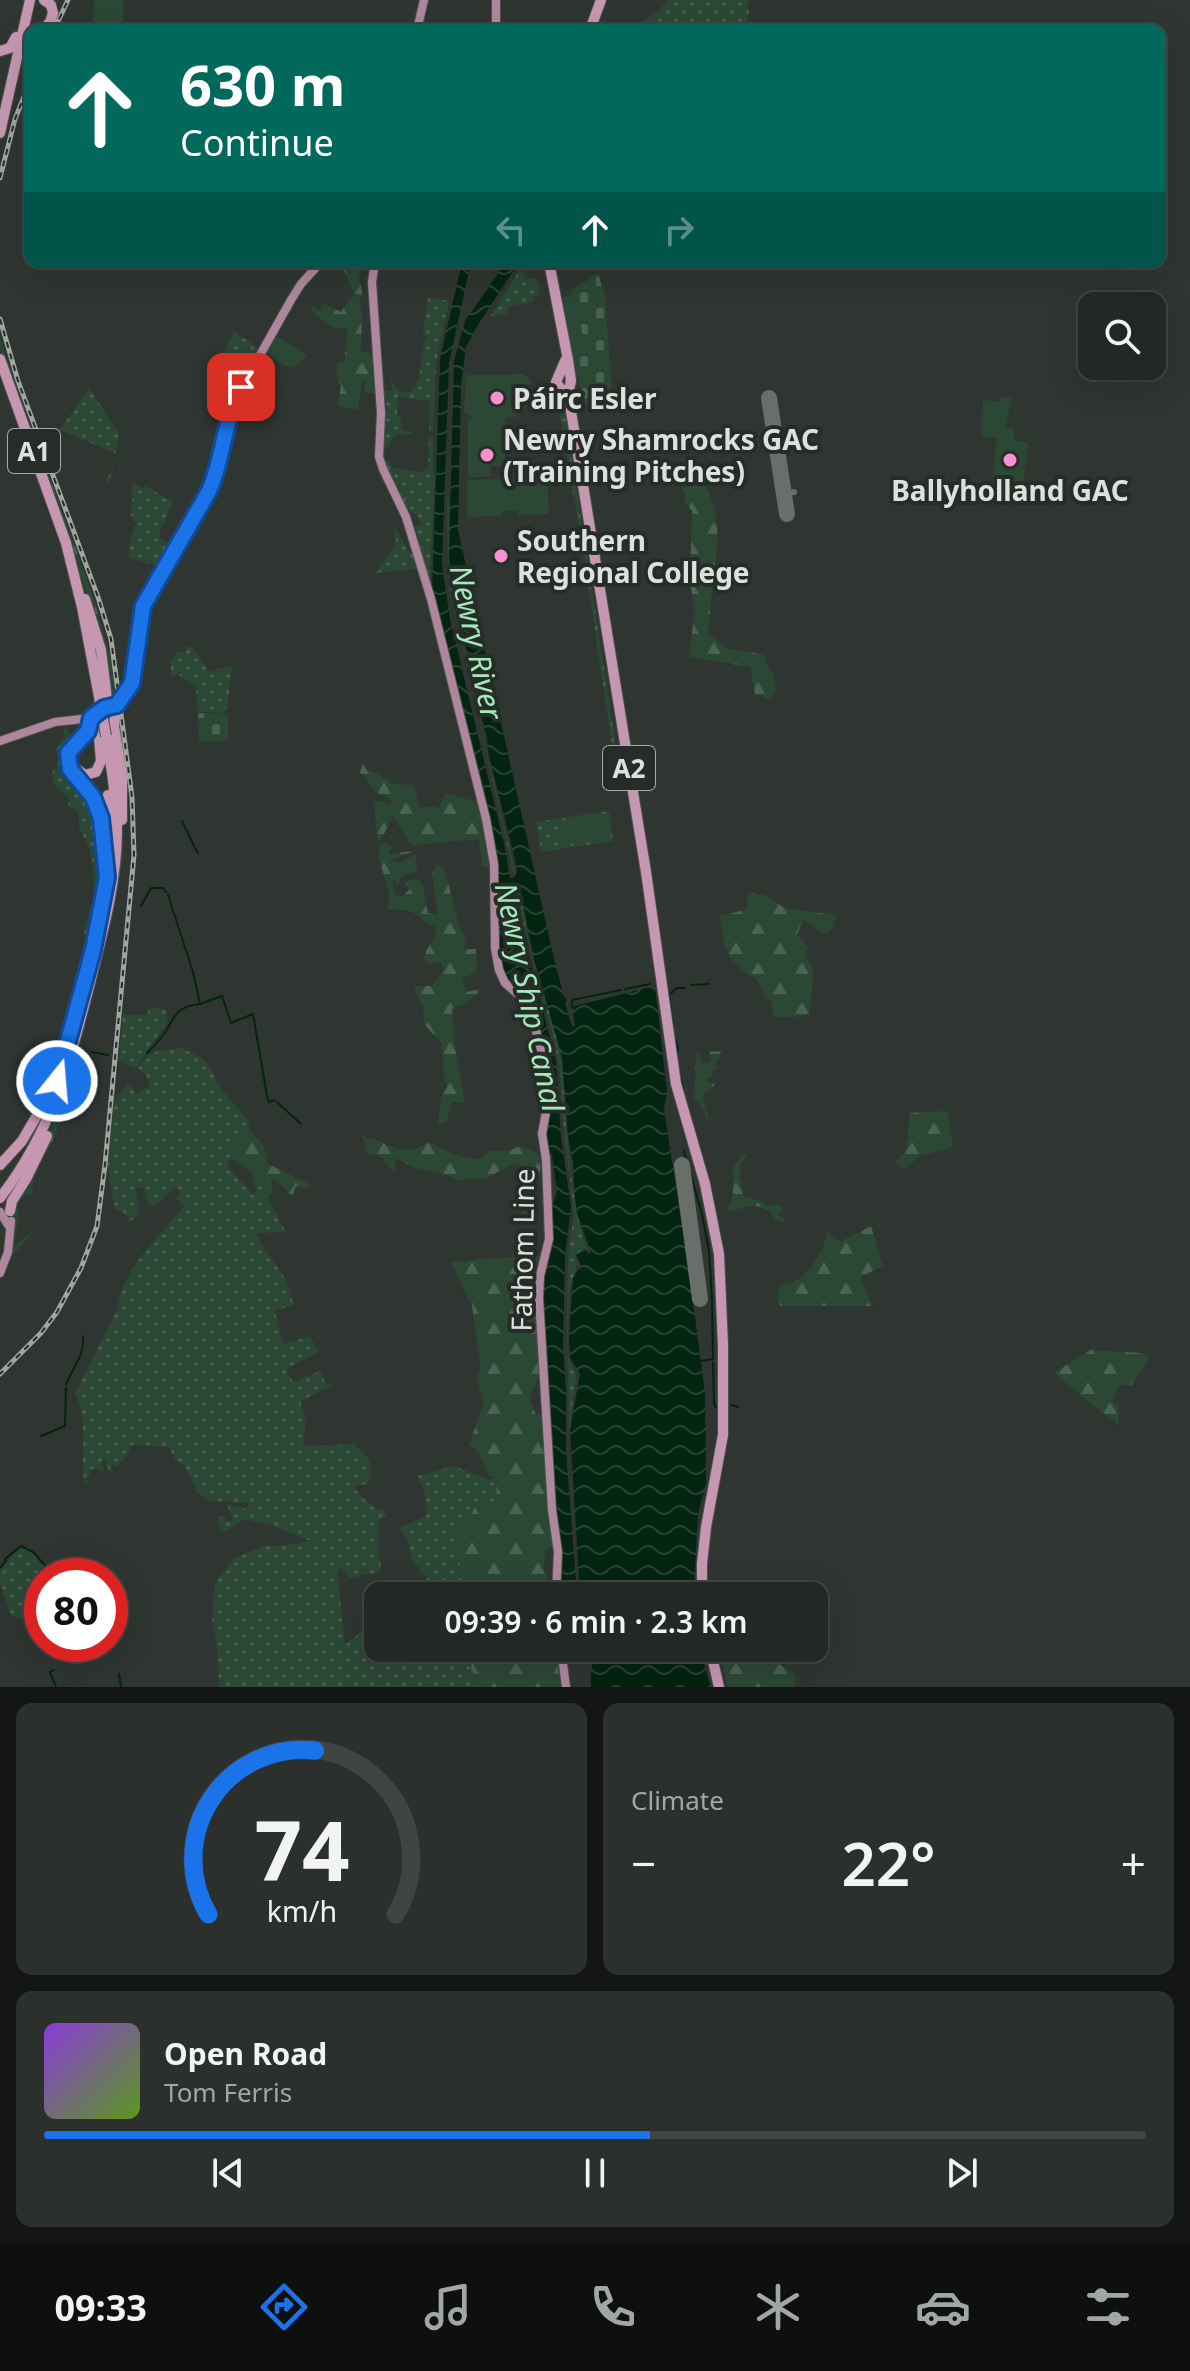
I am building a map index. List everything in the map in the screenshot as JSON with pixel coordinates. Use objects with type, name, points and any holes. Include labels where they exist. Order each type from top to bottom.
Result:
[{"type":"highway","points":[[0,133],[28,0]]},
{"type":"highway","points":[[0,112],[28,0]]},
{"type":"highway","points":[[593,24],[603,0]]},
{"type":"highway","points":[[597,24],[603,0]]},
{"type":"highway","points":[[26,14],[36,2],[45,1],[52,7],[53,16],[47,24]]},
{"type":"highway","points":[[0,51],[10,48],[19,33]]},
{"type":"highway","points":[[0,51],[8,58],[10,68]]},
{"type":"highway","name":"A2","points":[[550,268],[567,351],[563,395],[642,874],[671,1085],[709,1222],[716,1293],[718,1443],[700,1531],[700,1582]]},
{"type":"highway","name":"A1","points":[[0,359],[57,515],[109,708]]},
{"type":"highway","name":"A1","points":[[0,372],[61,544],[83,629],[109,708]]},
{"type":"highway","name":"A2","points":[[564,381],[646,872],[676,1084],[714,1224],[721,1285],[723,1435],[706,1527],[701,1582]]},
{"type":"highway","points":[[109,708],[122,776],[123,802],[121,836],[111,876]]},
{"type":"highway","name":"A1","points":[[0,1198],[36,1143],[50,1115],[111,876],[109,799],[95,727],[109,708]]},
{"type":"highway","name":"A1","points":[[95,727],[109,708]]},
{"type":"highway","points":[[95,727],[69,751],[67,761],[93,797],[101,818],[111,876]]},
{"type":"highway","points":[[0,1165],[22,1141],[60,1081]]},
{"type":"highway","points":[[6,1217],[47,1136],[60,1081]]},
{"type":"highway","name":"A1","points":[[0,1187],[35,1132],[60,1081]]},
{"type":"highway","points":[[710,1662],[716,1687]]},
{"type":"main road","points":[[418,24],[424,0]]},
{"type":"main road","points":[[496,0],[496,24]]},
{"type":"main road","points":[[0,741],[52,722],[73,719],[95,727],[106,727],[109,708],[132,683],[143,606],[209,491],[236,395],[298,289],[316,268]]},
{"type":"main road","name":"Fathom Line","points":[[374,268],[372,282],[381,413],[379,457],[406,517],[429,590],[492,847],[495,948],[499,970],[505,983],[523,999],[531,1012],[545,1069],[548,1101],[542,1134],[549,1239],[540,1276],[539,1298],[552,1510],[558,1552],[557,1582]]},
{"type":"main road","points":[[0,1273],[8,1252],[6,1217]]},
{"type":"main road","points":[[563,1662],[566,1687]]},
{"type":"green space","points":[[94,0],[123,0],[123,24],[93,24]]},
{"type":"green space","points":[[668,0],[750,0],[746,24],[643,22]]},
{"type":"green space","points":[[343,268],[360,268],[363,296],[359,299],[362,312],[361,351],[375,356],[379,395],[365,392],[365,380],[362,380],[358,410],[338,406],[341,384],[336,376],[338,363],[344,362],[348,328],[332,327],[310,310],[313,307],[320,311],[324,304],[341,312],[354,293]]},
{"type":"green space","points":[[524,271],[525,279],[537,278],[540,295],[533,296],[534,302],[509,306],[506,314],[491,316],[518,272]]},
{"type":"green space","points":[[598,273],[605,297],[613,409],[589,412],[571,356],[584,356],[579,308],[571,291]]},
{"type":"green space","points":[[573,294],[579,308],[584,356],[572,356],[559,299]]},
{"type":"green space","points":[[428,298],[449,301],[436,364],[433,430],[430,432],[429,429],[430,401],[398,395],[397,413],[402,431],[412,431],[412,434],[394,435],[388,447],[381,447],[383,398],[384,417],[387,406],[383,391],[393,391],[390,377],[398,391],[408,393],[417,382],[427,336],[423,335]]},
{"type":"green space","points":[[234,332],[260,349],[231,398],[207,384]]},
{"type":"green space","points":[[274,335],[307,355],[295,366],[281,364],[264,351]]},
{"type":"green space","points":[[0,337],[92,593],[111,659],[115,694],[111,692],[96,620],[7,371]]},
{"type":"green space","points":[[523,374],[532,382],[527,387],[528,403],[525,403],[525,412],[516,414],[517,417],[505,418],[505,466],[490,466],[490,477],[468,477],[468,419],[473,418],[464,413],[466,377]]},
{"type":"green space","points":[[554,386],[562,394],[616,746],[612,746],[585,561]]},
{"type":"green space","points":[[89,388],[119,434],[115,456],[115,453],[60,430]]},
{"type":"green space","points":[[1001,397],[1011,398],[1006,427],[1014,428],[1014,440],[1028,442],[1023,487],[992,483],[997,438],[981,436],[983,400],[999,402]]},
{"type":"green space","points":[[429,436],[433,437],[435,474],[429,589],[412,528],[422,525],[396,495],[380,450],[384,450],[385,460],[392,468],[423,472],[428,468]]},
{"type":"green space","points":[[683,456],[709,494],[716,519],[716,556],[707,633],[726,648],[764,655],[774,675],[776,692],[769,699],[755,694],[750,667],[689,657],[695,608],[690,584],[692,511],[684,502],[680,482],[683,477]]},
{"type":"green space","points":[[114,464],[110,484],[106,482]]},
{"type":"green space","points":[[547,477],[549,514],[518,515],[518,511],[501,511],[501,516],[467,517],[467,480]]},
{"type":"green space","points":[[133,484],[145,486],[173,502],[159,534],[162,540],[174,546],[163,567],[129,558],[136,523],[130,515]]},
{"type":"green space","points":[[447,500],[450,582],[514,876],[449,588]]},
{"type":"green space","points":[[394,525],[409,553],[415,552],[421,568],[375,573],[396,544]]},
{"type":"green space","points":[[186,646],[191,646],[209,672],[232,666],[224,713],[198,711],[196,687],[179,675],[180,667],[176,676],[171,676],[171,659],[176,651],[185,653]]},
{"type":"green space","points":[[198,713],[228,714],[228,739],[216,742],[199,740]]},
{"type":"green space","points":[[64,722],[70,734],[81,727],[70,723],[84,723],[87,727],[64,751],[94,806],[103,838],[102,889],[92,937],[89,938],[84,934],[94,897],[90,853],[80,830],[78,812],[68,806],[70,799],[55,786],[52,778],[57,768],[57,752],[54,751],[64,736]]},
{"type":"green space","points":[[363,763],[367,770],[394,783],[414,784],[420,808],[435,806],[439,809],[445,793],[480,803],[492,868],[482,866],[479,839],[410,844],[393,816],[380,842],[374,802],[384,801],[387,805],[391,804],[391,799],[374,791],[360,773]]},
{"type":"green space","points":[[609,811],[613,841],[541,852],[536,822]]},
{"type":"green space","points":[[607,815],[610,839],[563,845],[559,821]]},
{"type":"green space","points":[[122,843],[123,856],[114,909],[82,1039],[82,1052],[79,1052],[58,1128],[33,1182],[33,1197],[29,1194],[22,1197],[16,1207],[19,1212],[14,1246],[33,1232],[12,1256],[14,1217],[11,1207],[49,1138],[73,1062],[76,1062],[76,1051],[117,879]]},
{"type":"green space","points":[[385,843],[393,846],[388,852],[390,854],[414,851],[389,861],[401,862],[416,854],[417,871],[400,877],[399,885],[393,878],[392,884],[394,893],[402,897],[410,889],[405,882],[419,880],[428,913],[438,915],[432,875],[437,864],[445,870],[458,922],[466,940],[464,949],[476,949],[477,972],[462,978],[467,992],[484,988],[452,1009],[465,1103],[452,1102],[446,1122],[438,1123],[441,1098],[447,1086],[442,1044],[425,1025],[423,1007],[414,986],[432,986],[444,970],[441,962],[429,964],[424,960],[436,934],[435,925],[409,911],[388,910],[389,892],[379,859],[380,846]]},
{"type":"green space","points":[[514,888],[520,893],[531,951],[558,1041],[575,1203],[588,1252],[584,1248],[575,1256],[577,1263],[569,1295],[569,1359],[576,1375],[569,1434],[567,1309],[568,1257],[574,1214],[560,1072]]},
{"type":"green space","points":[[750,893],[765,895],[786,909],[836,915],[828,933],[822,933],[803,919],[797,935],[808,947],[805,956],[814,971],[809,1014],[789,1018],[772,1016],[771,1000],[766,999],[757,979],[730,958],[720,916],[745,910]]},
{"type":"green space","points":[[148,1008],[165,1009],[168,1021],[136,1068],[118,1061],[123,1014],[148,1015]]},
{"type":"green space","points":[[182,1048],[203,1059],[222,1090],[249,1122],[250,1131],[239,1137],[227,1166],[254,1196],[254,1180],[260,1183],[286,1232],[256,1233],[285,1279],[295,1304],[275,1311],[283,1344],[310,1336],[318,1352],[286,1369],[293,1382],[320,1371],[327,1385],[334,1385],[300,1401],[306,1420],[303,1446],[354,1444],[366,1457],[370,1469],[369,1483],[354,1487],[377,1510],[383,1509],[387,1516],[378,1521],[378,1551],[382,1567],[376,1575],[350,1578],[341,1567],[337,1571],[345,1645],[364,1632],[364,1662],[472,1662],[478,1687],[219,1687],[212,1618],[215,1584],[232,1560],[248,1552],[263,1546],[311,1541],[250,1519],[227,1531],[221,1530],[217,1518],[224,1516],[227,1522],[233,1521],[227,1504],[246,1509],[251,1503],[211,1501],[198,1493],[184,1465],[175,1460],[169,1447],[132,1445],[122,1463],[111,1465],[113,1472],[109,1472],[105,1460],[102,1461],[104,1472],[97,1468],[89,1470],[90,1475],[85,1480],[93,1487],[84,1482],[83,1425],[75,1394],[117,1309],[126,1280],[143,1254],[184,1206],[176,1198],[180,1191],[174,1188],[154,1207],[147,1201],[144,1187],[136,1188],[139,1214],[131,1221],[122,1211],[115,1209],[110,1183],[108,1163],[114,1101],[128,1083],[137,1093],[150,1087],[146,1075],[138,1068],[157,1051]]},
{"type":"green space","points":[[697,1049],[703,1064],[712,1058],[709,1052],[722,1051],[715,1065],[720,1067],[712,1071],[713,1077],[706,1080],[715,1084],[702,1095],[710,1125],[700,1103],[694,1099]]},
{"type":"green space","points":[[947,1111],[953,1147],[920,1156],[903,1170],[895,1162],[906,1151],[910,1113]]},
{"type":"green space","points":[[250,1131],[263,1144],[268,1164],[311,1185],[305,1188],[296,1186],[292,1197],[271,1178],[272,1193],[268,1196],[251,1172],[230,1157],[239,1137]]},
{"type":"green space","points":[[362,1134],[398,1149],[413,1150],[429,1142],[453,1154],[474,1159],[480,1159],[490,1151],[519,1146],[537,1153],[543,1159],[537,1182],[535,1217],[522,1213],[520,1164],[484,1179],[458,1181],[448,1175],[411,1167],[397,1158],[396,1171],[377,1155],[368,1156]]},
{"type":"green space","points":[[745,1153],[746,1157],[739,1165],[744,1197],[768,1206],[781,1206],[782,1211],[777,1215],[787,1223],[775,1219],[769,1210],[756,1206],[730,1211],[728,1208],[733,1196],[733,1167]]},
{"type":"green space","points":[[871,1226],[883,1266],[860,1277],[873,1306],[780,1306],[780,1288],[795,1282],[813,1265],[828,1233],[840,1242]]},
{"type":"green space","points":[[539,1255],[543,1261],[540,1376],[529,1397],[536,1415],[545,1414],[557,1543],[545,1551],[544,1570],[549,1582],[463,1582],[454,1523],[470,1522],[473,1510],[483,1496],[497,1507],[496,1478],[489,1476],[478,1451],[469,1445],[484,1403],[476,1376],[481,1368],[471,1299],[468,1299],[451,1262]]},
{"type":"green space","points":[[1091,1350],[1141,1353],[1150,1357],[1132,1385],[1119,1386],[1112,1402],[1118,1406],[1119,1426],[1054,1373]]},
{"type":"green space","points":[[454,1466],[489,1480],[496,1478],[497,1509],[473,1510],[470,1522],[454,1524],[463,1582],[429,1582],[412,1559],[409,1543],[399,1528],[426,1516],[425,1493],[417,1476]]},
{"type":"green space","points":[[21,1547],[29,1548],[38,1558],[24,1558],[24,1619],[11,1616],[0,1583],[0,1569]]},
{"type":"green space","points":[[472,1662],[557,1662],[561,1687],[478,1687]]},
{"type":"green space","points":[[722,1662],[776,1662],[795,1674],[795,1687],[727,1687]]},
{"type":"water","points":[[461,268],[470,268],[449,363],[442,565],[450,619],[510,878],[514,878],[517,872],[515,860],[472,685],[460,610],[451,581],[449,553],[454,361],[465,321],[502,268],[515,268],[466,347],[461,384],[458,530],[551,946],[572,1026],[575,1026],[575,1010],[570,1007],[655,986],[667,1092],[664,1109],[705,1393],[706,1484],[698,1514],[694,1582],[579,1582],[570,1430],[580,1374],[570,1358],[569,1336],[573,1278],[581,1265],[576,1255],[586,1250],[591,1253],[577,1213],[562,1057],[534,959],[521,894],[515,887],[512,889],[556,1061],[561,1137],[571,1207],[565,1256],[563,1348],[566,1450],[576,1582],[560,1582],[543,1306],[544,1275],[551,1247],[552,1208],[557,1191],[552,1155],[546,1145],[544,1045],[503,968],[498,889],[432,591],[440,359]]},
{"type":"water","points":[[593,1662],[703,1662],[711,1687],[591,1687]]},
{"type":"waterway","points":[[182,821],[194,846]]},
{"type":"waterway","points":[[195,848],[198,853]]},
{"type":"waterway","points":[[141,906],[151,888],[163,888],[166,892]]},
{"type":"waterway","points":[[168,895],[200,1004],[222,996],[231,1023],[253,1014],[267,1096],[269,1102],[275,1100]]},
{"type":"waterway","points":[[625,989],[650,984]]},
{"type":"waterway","points":[[691,985],[709,984]]},
{"type":"waterway","points":[[673,1026],[669,995],[677,988],[685,988]]},
{"type":"waterway","points":[[572,1005],[572,1000],[621,990]]},
{"type":"waterway","points":[[147,1053],[175,1015],[183,1008],[199,1004]]},
{"type":"waterway","points":[[674,1037],[677,1053]]},
{"type":"waterway","points":[[92,1052],[108,1055]]},
{"type":"waterway","points":[[679,1072],[683,1089]]},
{"type":"waterway","points":[[277,1102],[301,1124]]},
{"type":"waterway","points":[[684,1151],[709,1251],[712,1300]]},
{"type":"waterway","points":[[701,1361],[713,1359],[712,1300]]},
{"type":"waterway","points":[[66,1385],[80,1356],[83,1336]]},
{"type":"waterway","points":[[713,1362],[716,1407]]},
{"type":"waterway","points":[[41,1436],[65,1426],[66,1388]]},
{"type":"waterway","points":[[731,1405],[738,1407]]},
{"type":"waterway","points":[[0,1568],[5,1559],[21,1546],[38,1558]]},
{"type":"waterway","points":[[54,1670],[50,1672],[56,1687]]},
{"type":"waterway","points":[[119,1674],[121,1687]]},
{"type":"taxiway","points":[[784,494],[794,492]]},
{"type":"runway","points":[[769,398],[787,514]]},
{"type":"runway","points":[[682,1165],[700,1299]]},
{"type":"railway","points":[[57,24],[68,0]]},
{"type":"railway","points":[[0,178],[24,97]]},
{"type":"railway","points":[[0,319],[18,381],[111,639],[132,797],[134,855],[97,1226],[81,1268],[57,1312],[41,1333],[0,1374]]},
{"type":"place","name":"Páirc Esler","points":[[497,398]]},
{"type":"place","name":"Newry Shamrocks GAC (Training Pitches)","points":[[487,455]]},
{"type":"place","name":"Ballyholland GAC","points":[[1010,460]]},
{"type":"place","name":"Southern Regional College","points":[[501,556]]},
{"type":"route","points":[[57,1081],[93,950],[107,877],[101,818],[93,797],[70,769],[68,753],[88,731],[91,718],[104,708],[117,705],[130,685],[143,606],[209,491],[231,409],[241,387]]},
{"type":"water label","name":"Newry River","points":[[477,642]]},
{"type":"water label","name":"Newry Ship Canal","points":[[530,997]]}]
